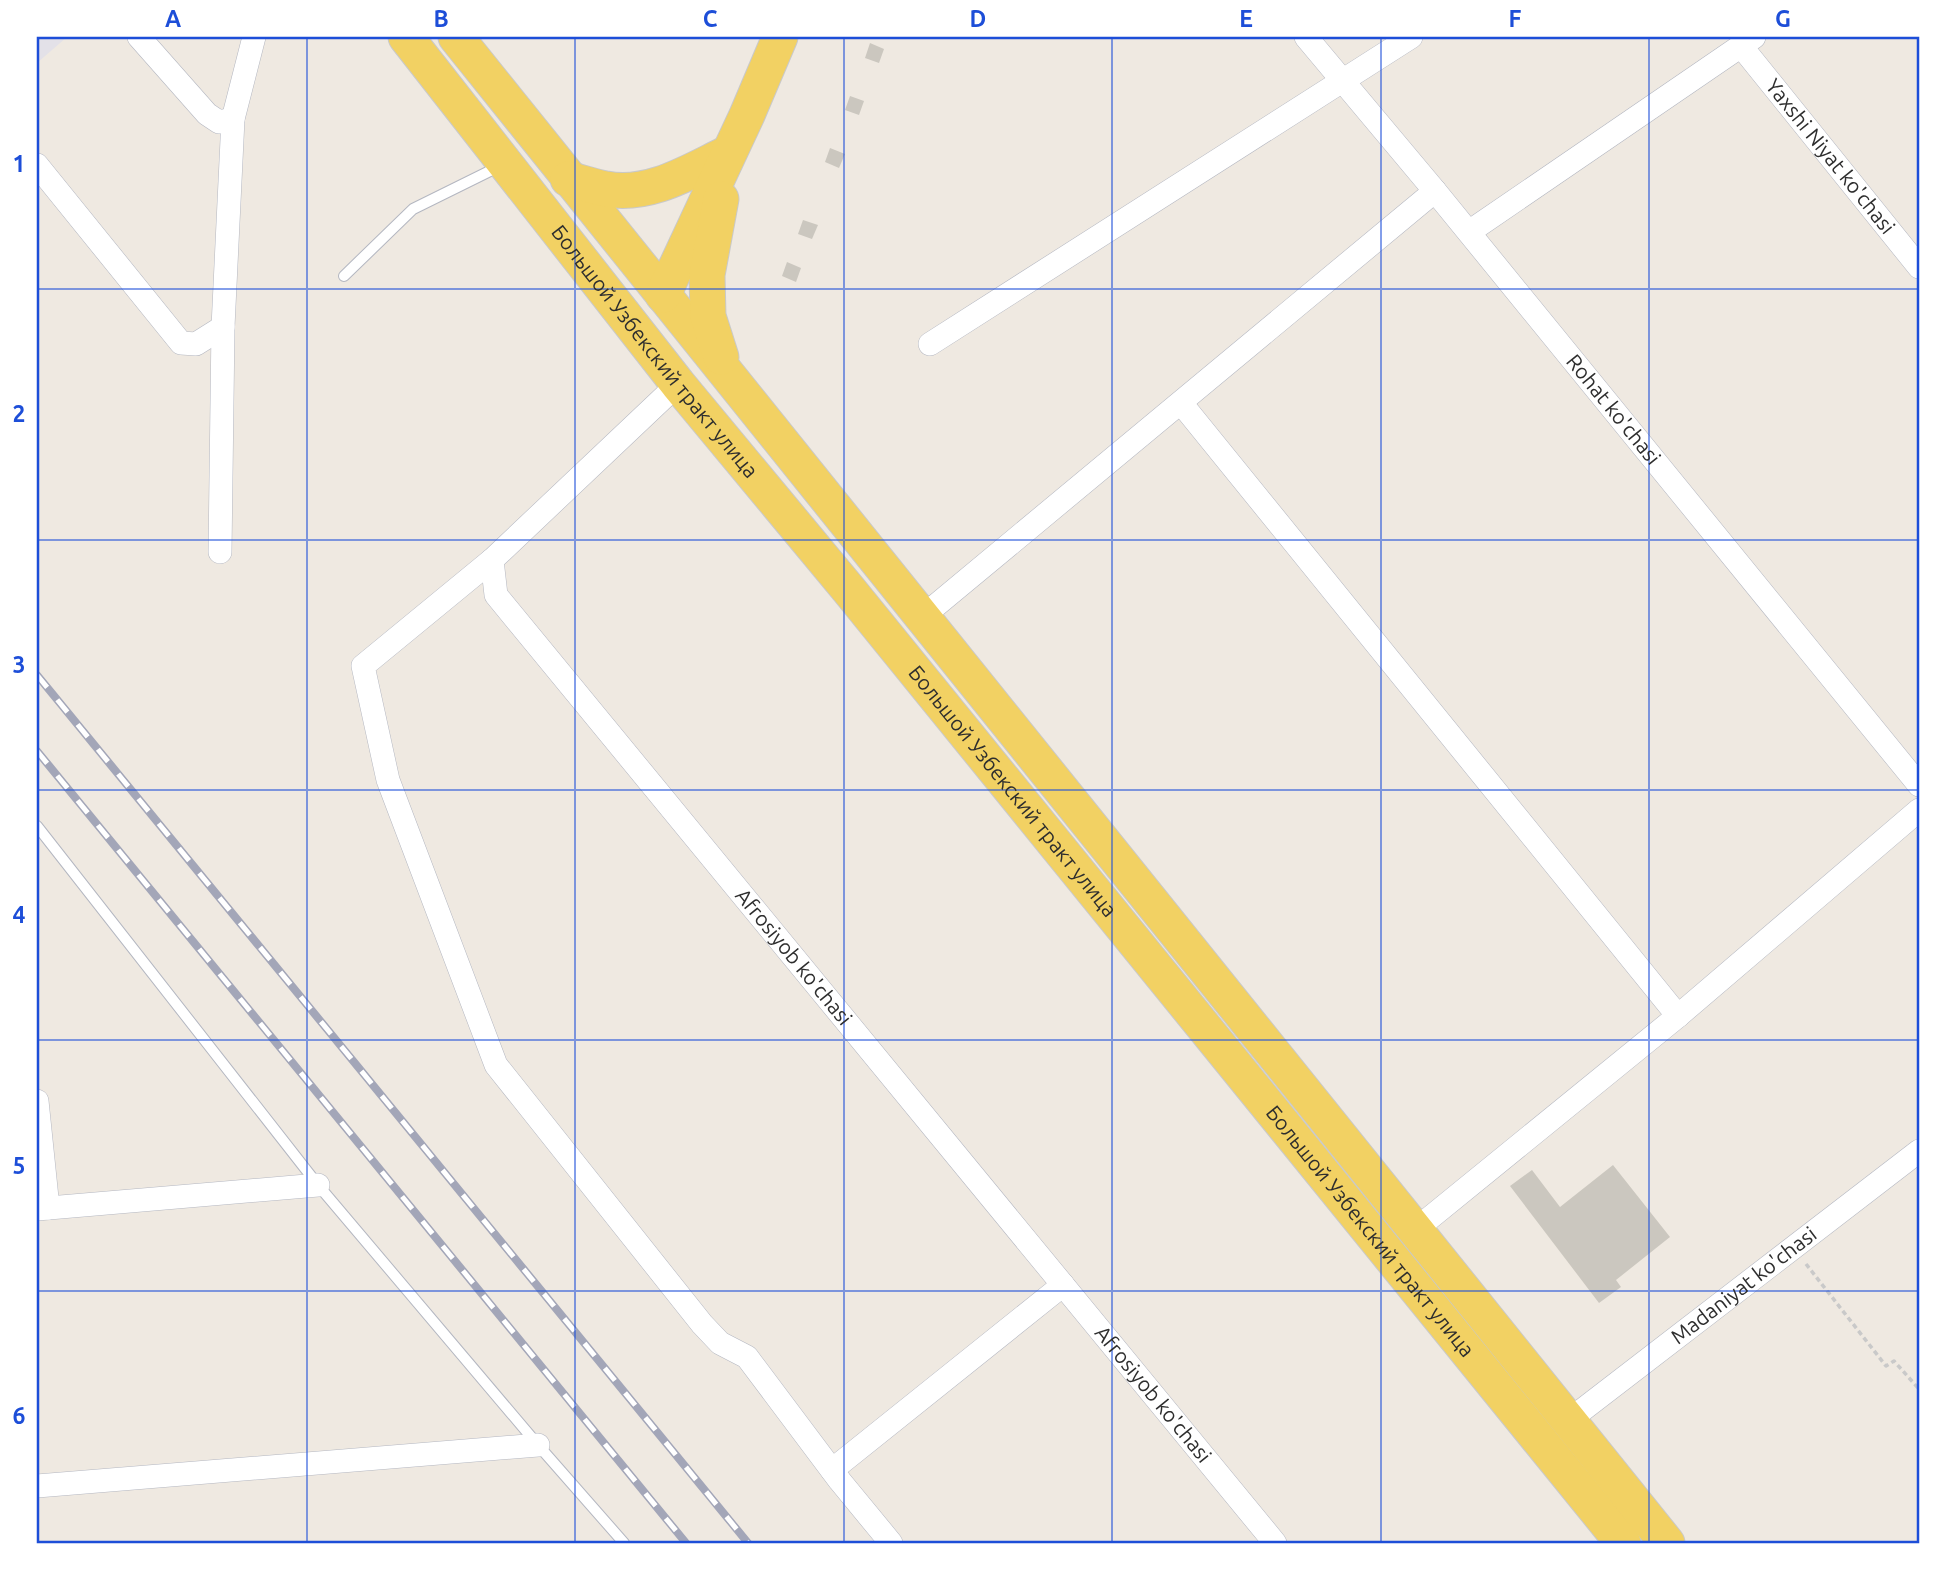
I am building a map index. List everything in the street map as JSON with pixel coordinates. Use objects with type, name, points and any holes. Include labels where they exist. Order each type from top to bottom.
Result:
[{"type":"main road","name":"Большой Узбекский тракт улица","points":[[406,37],[678,384],[849,590],[1623,1543]]},
{"type":"main road","name":"Большой Узбекский тракт улица","points":[[456,37],[1667,1543]]},
{"type":"main road","points":[[663,295],[780,37]]},
{"type":"main road","points":[[568,179],[607,190],[637,190],[674,180],[731,144]]},
{"type":"main road","points":[[726,374],[708,316],[708,275],[731,144]]},
{"type":"street","points":[[139,37],[207,114],[219,122],[233,120]]},
{"type":"street","points":[[219,552],[223,327],[233,120],[254,37]]},
{"type":"street","name":"Rohat ko'chasi","points":[[1306,37],[1469,232],[1919,785]]},
{"type":"street","points":[[930,344],[1411,37]]},
{"type":"street","points":[[1469,232],[1748,41]]},
{"type":"street","name":"Yaxshi Niyat ko'chasi","points":[[1748,41],[1919,267]]},
{"type":"street","points":[[37,165],[181,343],[196,344],[223,327]]},
{"type":"street","points":[[922,617],[1435,191]]},
{"type":"street","points":[[678,384],[492,560],[363,666],[388,780],[496,1065],[702,1324],[720,1343],[747,1357],[891,1543]]},
{"type":"street","points":[[1181,403],[1678,1016]]},
{"type":"street","name":"Afrosiyob ko'chasi","points":[[492,560],[496,595],[1275,1543]]},
{"type":"street","points":[[1415,1230],[1678,1016],[1919,810]]},
{"type":"street","points":[[37,1101],[42,1209],[318,1185]]},
{"type":"street","name":"Madaniyat ko'chasi","points":[[1569,1421],[1919,1151]]},
{"type":"street","points":[[832,1470],[1063,1285]]},
{"type":"street","points":[[37,1486],[538,1445]]},
{"type":"lane","points":[[344,276],[413,209],[506,163]]},
{"type":"lane","points":[[37,826],[318,1185],[624,1543]]},
{"type":"path","points":[[1794,1248],[1886,1366],[1894,1361],[1919,1389]]},
{"type":"shaded area","points":[[37,37],[67,37],[37,63]]},
{"type":"building","points":[[870,43],[884,49],[879,63],[865,58]]},
{"type":"building","points":[[850,96],[864,101],[859,115],[845,110]]},
{"type":"building","points":[[830,148],[845,154],[839,168],[825,162]]},
{"type":"building","points":[[803,220],[818,225],[812,239],[798,234]]},
{"type":"building","points":[[787,262],[801,268],[796,282],[782,276]]},
{"type":"building","points":[[1613,1165],[1670,1237],[1616,1280],[1621,1287],[1599,1303],[1510,1186],[1532,1170],[1560,1207]]},
{"type":"railway","points":[[37,675],[748,1543]]},
{"type":"railway","points":[[37,751],[686,1543]]}]
